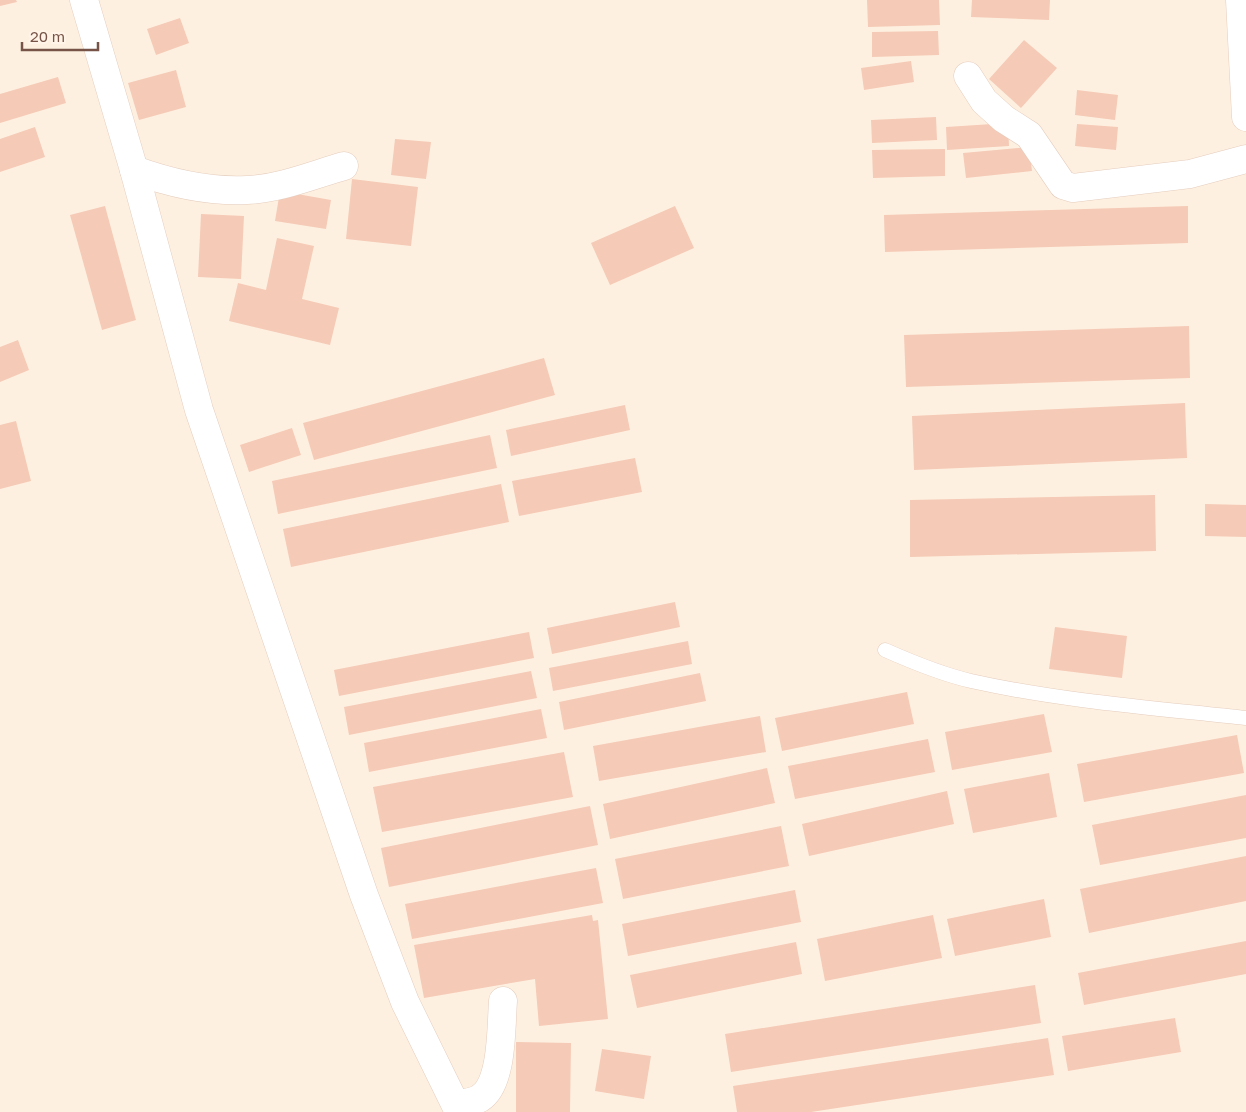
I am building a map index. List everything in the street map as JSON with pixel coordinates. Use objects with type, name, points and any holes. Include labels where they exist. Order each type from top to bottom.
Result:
[{"type":"street","points":[[84,0],[134,170],[199,410],[361,886],[405,1002],[458,1108],[480,1098],[490,1086],[500,1057],[503,1001]]},
{"type":"street","points":[[1240,0],[1246,117]]},
{"type":"street","points":[[968,76],[984,101],[1004,119],[1029,135],[1063,185],[1073,188],[1190,174],[1246,159]]},
{"type":"street","points":[[134,170],[162,180],[201,188],[247,190],[290,182],[344,166]]},
{"type":"lane","points":[[884,650],[969,681],[1058,696],[1246,718]]},
{"type":"building","points":[[0,0],[16,0],[17,2],[0,6]]},
{"type":"building","points":[[867,0],[939,0],[940,25],[868,27]]},
{"type":"building","points":[[972,0],[1050,0],[1049,20],[971,17]]},
{"type":"building","points":[[180,18],[189,43],[156,55],[147,29]]},
{"type":"building","points":[[938,31],[939,55],[872,57],[872,32]]},
{"type":"building","points":[[1024,40],[1057,68],[1021,108],[989,79]]},
{"type":"building","points":[[911,61],[914,82],[864,90],[861,68]]},
{"type":"building","points":[[176,70],[186,107],[139,120],[128,83]]},
{"type":"building","points":[[58,77],[66,103],[0,123],[0,94]]},
{"type":"building","points":[[1077,90],[1118,95],[1115,120],[1075,115]]},
{"type":"building","points":[[936,117],[937,140],[872,143],[871,120]]},
{"type":"building","points":[[1008,123],[1009,146],[947,150],[946,127]]},
{"type":"building","points":[[1077,124],[1118,127],[1116,150],[1075,146]]},
{"type":"building","points":[[35,127],[45,157],[0,172],[0,139]]},
{"type":"building","points":[[395,139],[431,142],[426,179],[391,175]]},
{"type":"building","points":[[1029,147],[1032,171],[966,178],[963,153]]},
{"type":"building","points":[[945,149],[945,176],[873,178],[872,150]]},
{"type":"building","points":[[352,179],[418,187],[411,246],[346,239]]},
{"type":"building","points":[[280,191],[331,200],[326,229],[275,221]]},
{"type":"building","points":[[105,206],[136,320],[102,330],[70,215]]},
{"type":"building","points":[[675,206],[694,248],[610,285],[591,243]]},
{"type":"building","points":[[1188,206],[1188,243],[885,252],[884,215]]},
{"type":"building","points":[[201,214],[244,216],[241,279],[198,277]]},
{"type":"building","points":[[277,238],[314,246],[302,299],[339,308],[330,345],[229,321],[238,283],[266,290]]},
{"type":"building","points":[[1189,326],[1190,378],[906,387],[904,335]]},
{"type":"building","points":[[18,340],[29,370],[0,382],[0,347]]},
{"type":"building","points":[[544,358],[555,395],[314,460],[303,423]]},
{"type":"building","points":[[1185,403],[1187,458],[914,470],[912,416]]},
{"type":"building","points":[[625,405],[630,430],[511,456],[506,430]]},
{"type":"building","points":[[16,421],[31,481],[0,489],[0,425]]},
{"type":"building","points":[[292,428],[301,455],[249,472],[240,445]]},
{"type":"building","points":[[490,435],[497,468],[278,514],[272,481]]},
{"type":"building","points":[[635,458],[642,492],[519,516],[512,481]]},
{"type":"building","points":[[501,484],[509,522],[291,567],[283,529]]},
{"type":"building","points":[[1155,495],[1156,551],[910,557],[910,500]]},
{"type":"building","points":[[1205,504],[1246,505],[1246,537],[1205,536]]},
{"type":"building","points":[[675,602],[680,627],[552,654],[547,628]]},
{"type":"building","points":[[1055,627],[1127,636],[1122,678],[1049,669]]},
{"type":"building","points":[[529,632],[534,658],[339,696],[334,670]]},
{"type":"building","points":[[688,641],[692,664],[553,691],[549,668]]},
{"type":"building","points":[[531,671],[537,698],[349,735],[344,707]]},
{"type":"building","points":[[700,673],[706,701],[564,730],[559,702]]},
{"type":"building","points":[[907,692],[914,724],[782,751],[775,718]]},
{"type":"building","points":[[541,709],[547,738],[369,772],[364,743]]},
{"type":"building","points":[[1044,714],[1052,752],[952,770],[945,732]]},
{"type":"building","points":[[760,716],[766,752],[599,781],[593,746]]},
{"type":"building","points":[[1237,735],[1244,773],[1084,802],[1077,764]]},
{"type":"building","points":[[928,739],[935,772],[795,799],[788,766]]},
{"type":"building","points":[[564,752],[573,797],[382,832],[373,787]]},
{"type":"building","points":[[767,768],[775,803],[610,839],[603,804]]},
{"type":"building","points":[[1049,773],[1057,817],[973,833],[964,789]]},
{"type":"building","points":[[947,791],[954,824],[809,856],[802,824]]},
{"type":"building","points":[[1246,795],[1246,838],[1100,865],[1092,825]]},
{"type":"building","points":[[590,806],[598,845],[389,887],[381,848]]},
{"type":"building","points":[[781,826],[789,866],[623,899],[615,859]]},
{"type":"building","points":[[1246,856],[1246,901],[1089,933],[1080,889]]},
{"type":"building","points":[[596,868],[603,903],[412,939],[405,904]]},
{"type":"building","points":[[795,890],[801,922],[628,956],[622,924]]},
{"type":"building","points":[[1044,899],[1051,937],[955,956],[947,919]]},
{"type":"building","points":[[592,915],[593,921],[598,920],[608,1019],[539,1026],[535,979],[424,998],[414,945]]},
{"type":"building","points":[[933,915],[942,958],[825,981],[817,939]]},
{"type":"building","points":[[1246,941],[1246,974],[1084,1005],[1078,973]]},
{"type":"building","points":[[796,942],[802,974],[637,1008],[630,975]]},
{"type":"building","points":[[1035,985],[1041,1023],[731,1072],[725,1034]]},
{"type":"building","points":[[1175,1018],[1181,1052],[1068,1071],[1062,1036]]},
{"type":"building","points":[[1048,1038],[1054,1075],[811,1112],[737,1112],[733,1086]]},
{"type":"building","points":[[516,1042],[571,1043],[570,1112],[516,1112]]},
{"type":"building","points":[[602,1049],[651,1056],[644,1099],[595,1091]]}]
